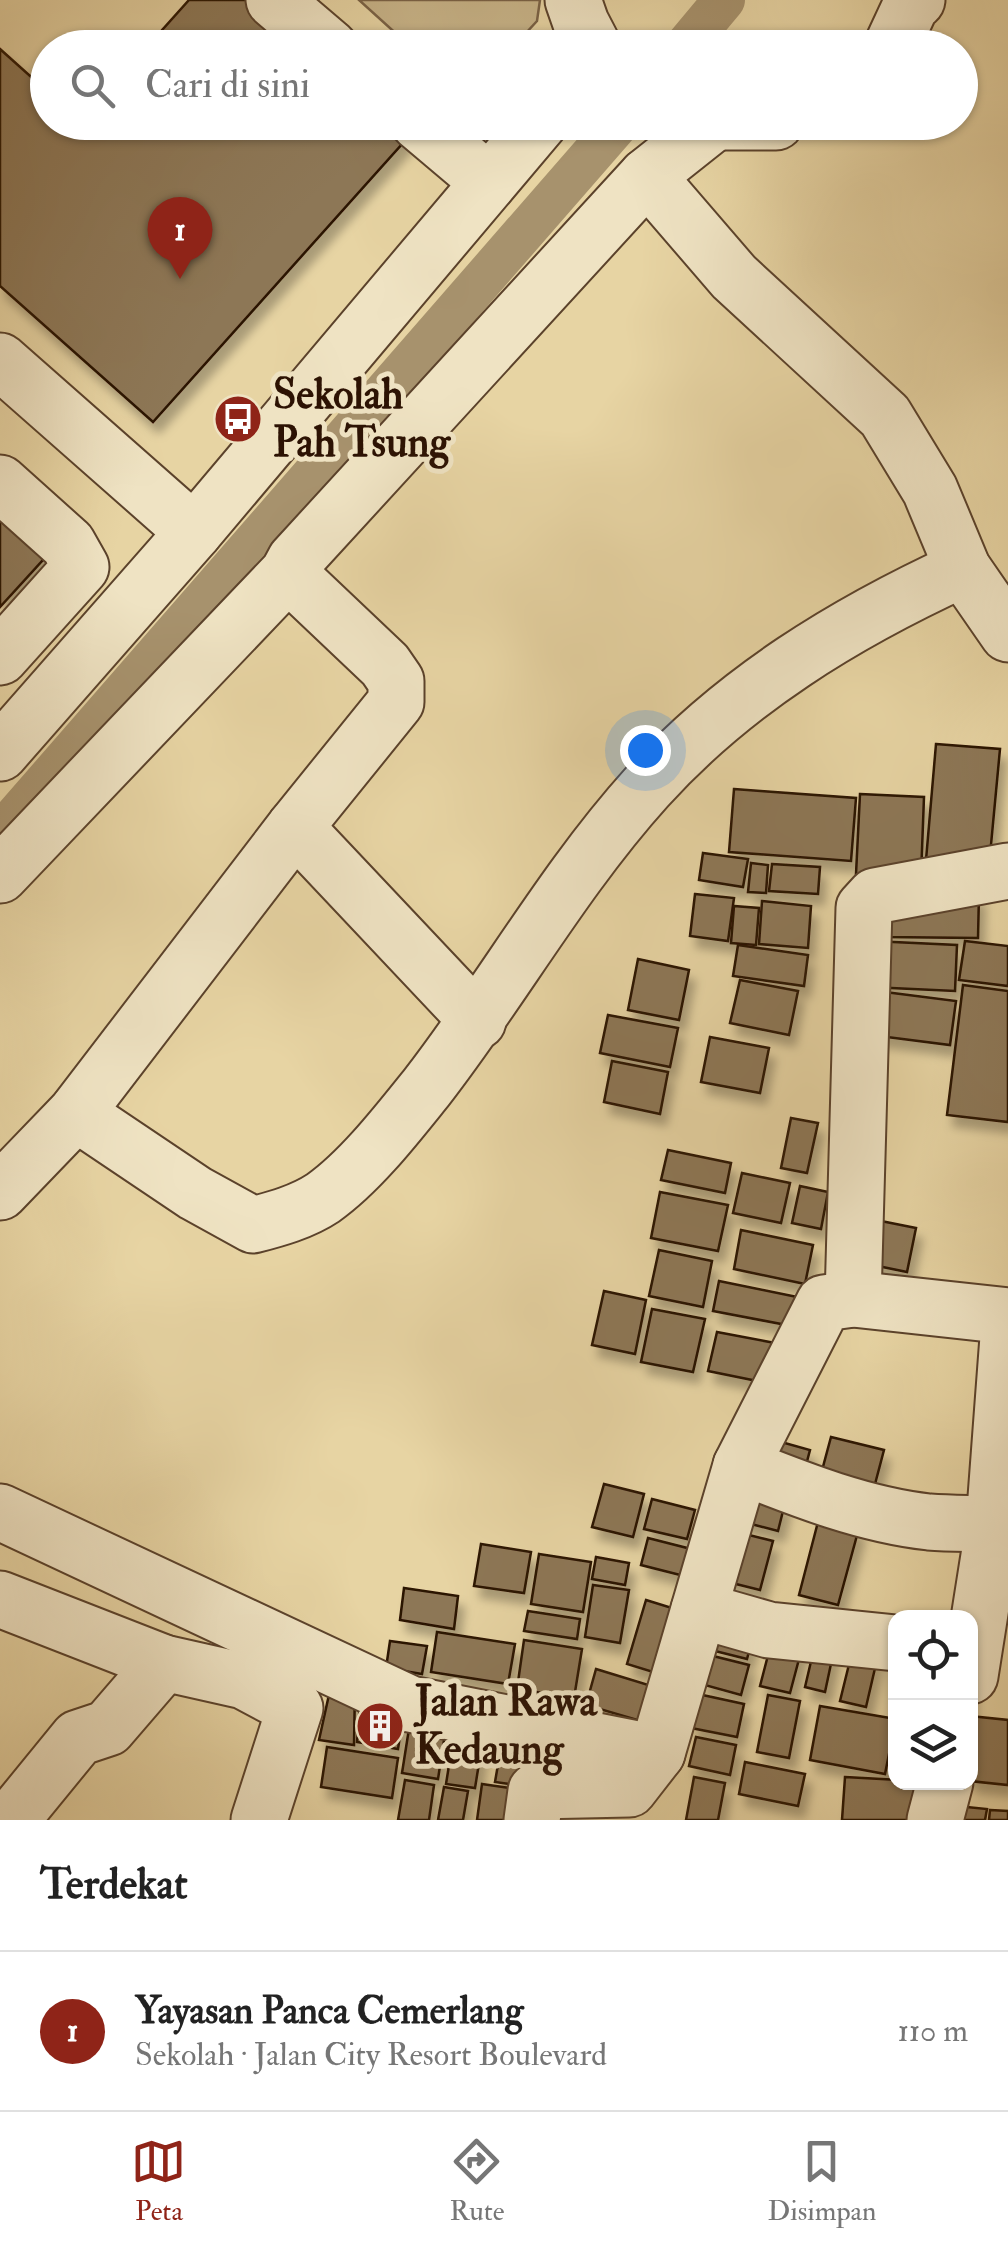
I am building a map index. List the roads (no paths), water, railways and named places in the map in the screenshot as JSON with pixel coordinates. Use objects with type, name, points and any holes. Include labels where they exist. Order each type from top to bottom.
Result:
[{"type":"street","points":[[274,0],[309,30]]},
{"type":"street","points":[[574,0],[584,30]]},
{"type":"street","points":[[440,140],[490,182]]},
{"type":"street","points":[[0,753],[194,532],[525,140]]},
{"type":"street","points":[[0,875],[288,574],[295,560],[647,176],[693,140]]},
{"type":"street","points":[[647,176],[734,277],[886,416],[930,490],[963,569],[1008,634]]},
{"type":"street","points":[[0,361],[194,532]]},
{"type":"street","points":[[0,483],[68,544],[81,567],[0,657]]},
{"type":"street","points":[[76,1113],[195,1194],[252,1225],[284,1217],[323,1198],[389,1136],[478,1021],[537,927],[576,874],[646,788],[719,714],[886,604],[963,569]]},
{"type":"street","points":[[0,1192],[76,1113],[294,827],[396,702],[396,681],[385,665],[288,574]]},
{"type":"street","points":[[294,827],[478,1021]]},
{"type":"street","points":[[853,1299],[864,908],[875,896],[1008,871]]},
{"type":"street","points":[[532,1820],[536,1792],[629,1789],[658,1753],[741,1466],[824,1302],[853,1299],[1008,1316]]},
{"type":"street","points":[[978,1631],[1001,1525],[1008,1337]]},
{"type":"street","points":[[741,1466],[882,1514],[930,1522],[1001,1525]]},
{"type":"street","points":[[0,1512],[410,1704],[658,1753]]},
{"type":"street","points":[[0,1600],[164,1663],[244,1681],[294,1708],[259,1820]]},
{"type":"street","points":[[699,1610],[769,1630],[888,1642]]},
{"type":"street","points":[[11,1820],[78,1738],[108,1728],[164,1663]]},
{"type":"street","points":[[936,1820],[942,1790]]},
{"type":"waterway","points":[[699,30],[724,0]]},
{"type":"waterway","points":[[0,834],[604,140]]},
{"type":"place","name":"Yayasan Panca Cemerlang","points":[[180,279]]},
{"type":"place","name":"Sekolah Pah Tsung","points":[[238,419]]},
{"type":"place","name":"Jalan Rawa Kedaung","points":[[380,1726]]}]
